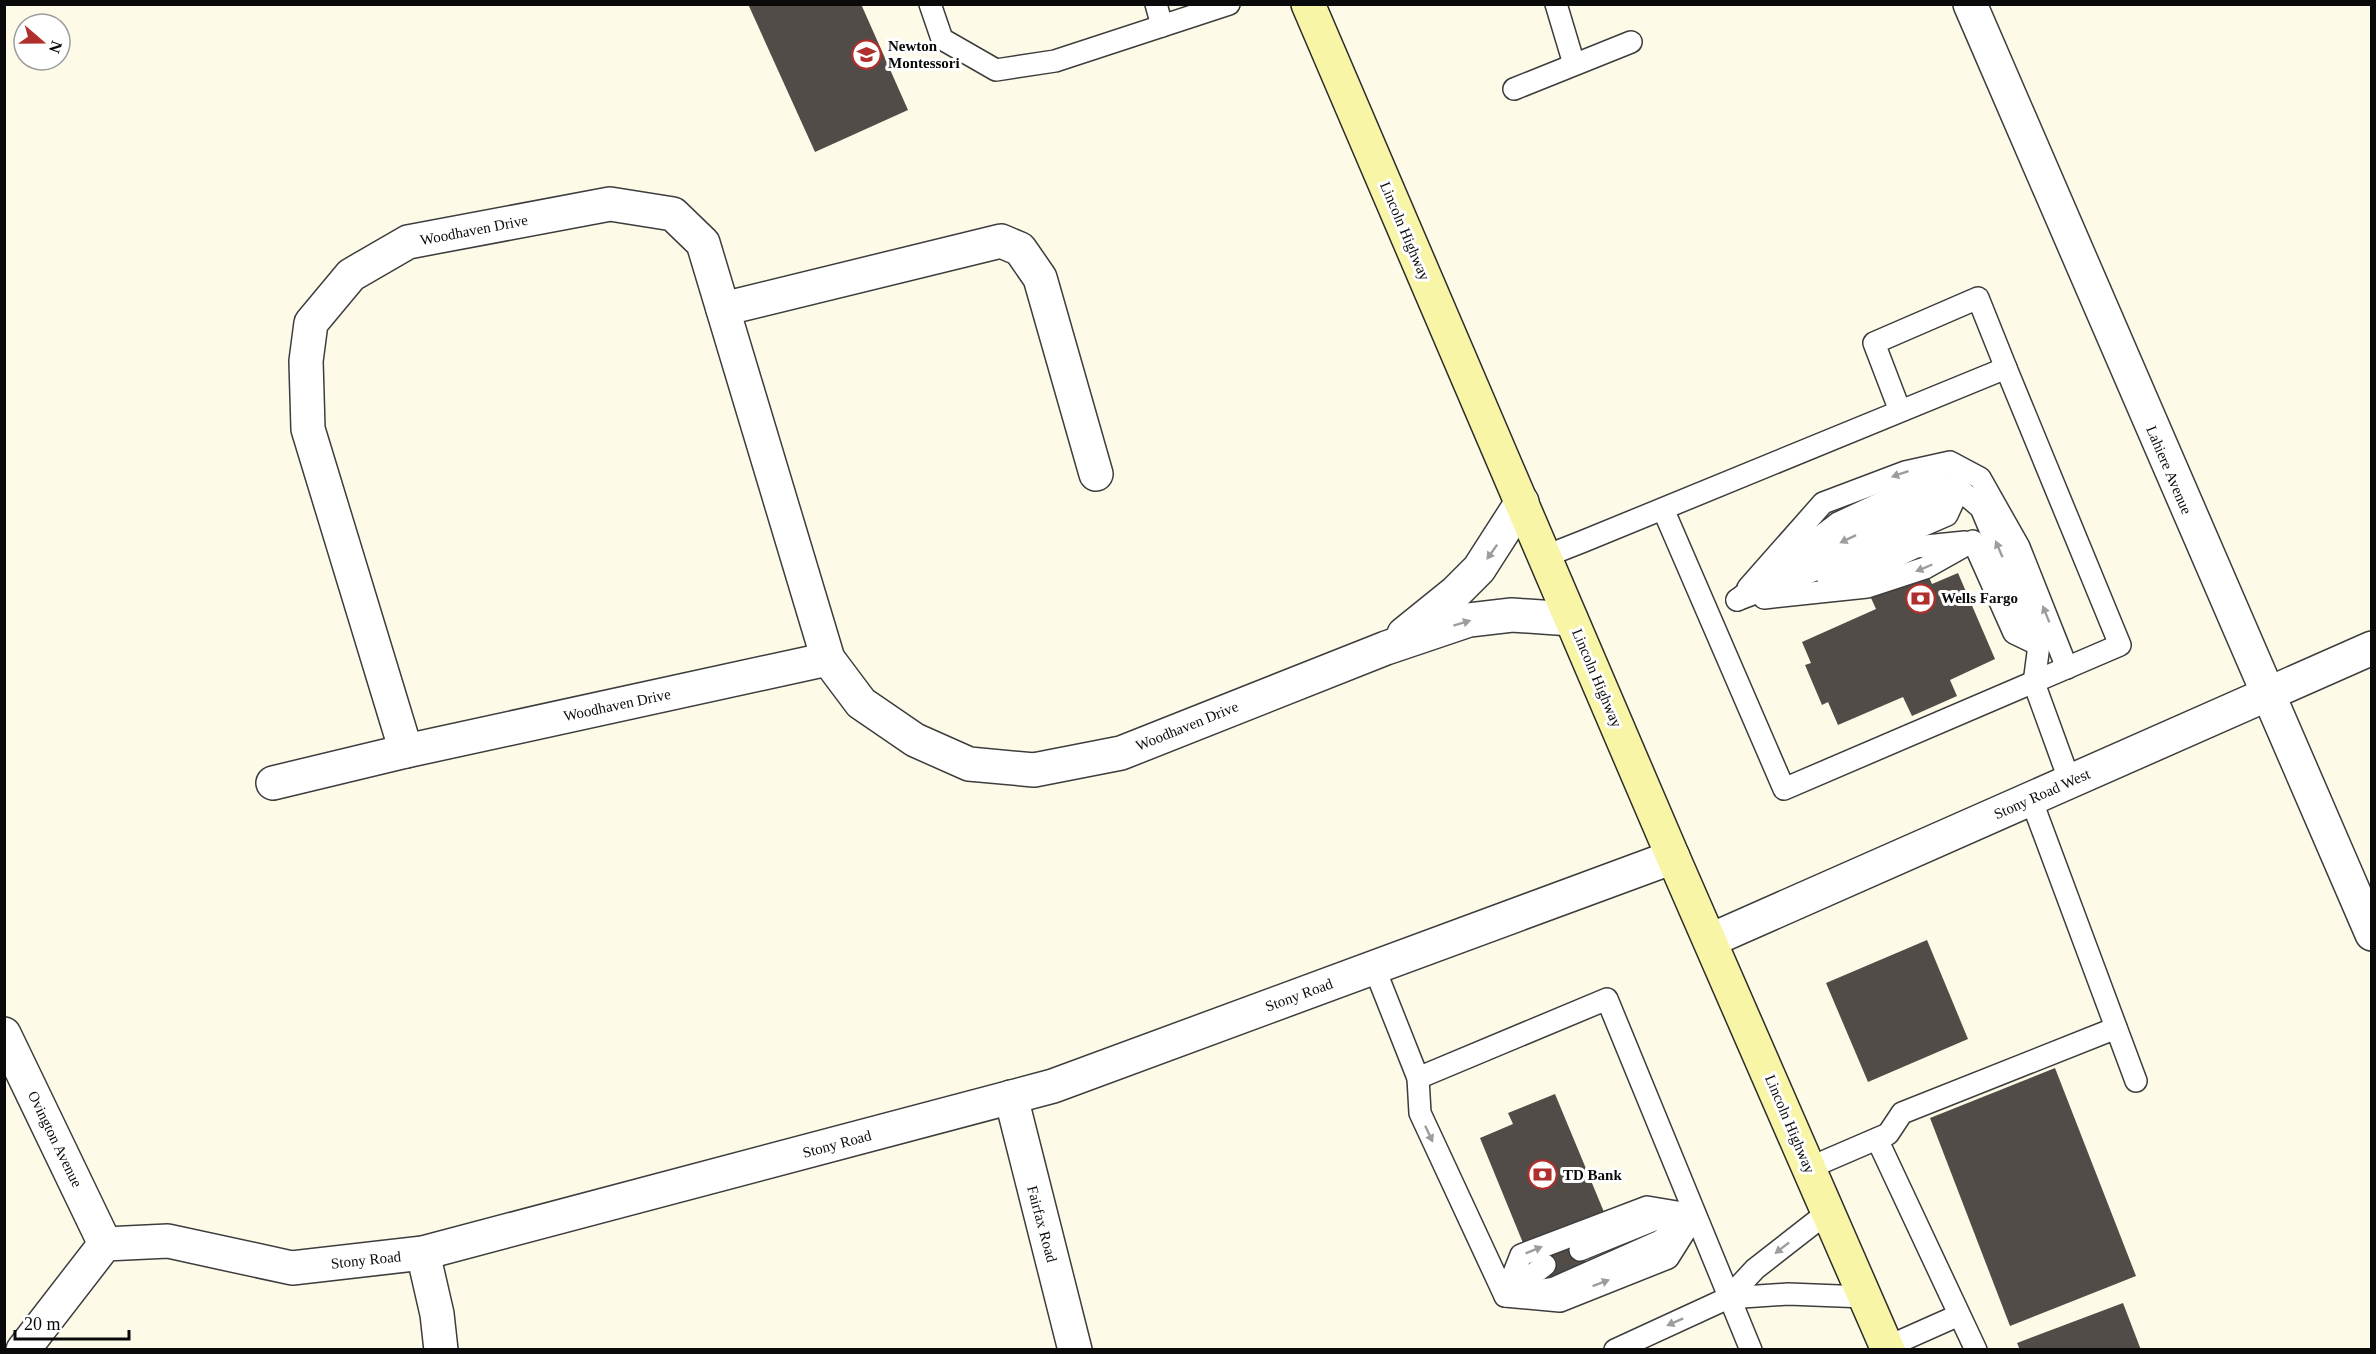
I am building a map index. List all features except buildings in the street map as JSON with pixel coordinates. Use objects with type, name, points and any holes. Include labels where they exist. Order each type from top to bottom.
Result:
[{"type":"main road","name":"Lincoln Highway","points":[[1308,4],[1673,857],[1887,1348]]},
{"type":"street","name":"Lahiere Avenue","points":[[1970,4],[2265,693],[2372,934]]},
{"type":"street","name":"Woodhaven Drive","points":[[406,751],[308,429],[306,361],[311,323],[351,275],[408,242],[610,204],[674,214],[703,243],[828,659],[861,703],[915,740],[969,764],[1034,770],[1121,753],[1386,648],[1469,620],[1512,615],[1571,619]]},
{"type":"street","points":[[723,309],[1001,242],[1020,249],[1040,278],[1096,474]]},
{"type":"street","points":[[1386,648],[1456,592],[1479,569],[1522,502]]},
{"type":"street","name":"Stony Road West","points":[[1711,940],[2258,699],[2265,693],[2372,648]]},
{"type":"street","name":"Woodhaven Drive","points":[[273,783],[406,751],[828,659]]},
{"type":"street","name":"Stony Road","points":[[105,1244],[168,1241],[292,1268],[423,1253],[1053,1086],[1673,857]]},
{"type":"street","name":"Ovington Avenue","points":[[4,1034],[105,1244]]},
{"type":"street","name":"Fairfax Road","points":[[1011,1097],[1076,1350]]},
{"type":"street","points":[[22,1350],[105,1244]]},
{"type":"street","points":[[423,1253],[437,1314],[441,1350]]},
{"type":"lane","points":[[930,4],[942,39],[996,70],[1055,61],[1229,4]]},
{"type":"lane","points":[[1156,4],[1162,26]]},
{"type":"lane","points":[[1556,4],[1574,64]]},
{"type":"lane","points":[[1514,89],[1631,42]]},
{"type":"lane","points":[[1663,508],[1784,789],[2121,645],[1978,298],[1874,343],[1900,411]]},
{"type":"lane","points":[[1546,556],[2006,368]]},
{"type":"lane","points":[[1737,600],[1823,503],[1905,472],[1950,462],[1980,478],[2019,547],[2067,668]]},
{"type":"lane","points":[[1708,614],[1846,539],[1959,489],[1981,508],[2039,645],[2034,683],[2070,782]]},
{"type":"lane","points":[[1737,600],[1867,587],[1925,568],[1972,541],[2014,633],[2039,645]]},
{"type":"lane","points":[[2031,799],[2136,1081]]},
{"type":"lane","points":[[1374,967],[1418,1078],[1420,1113],[1504,1296]]},
{"type":"lane","points":[[1418,1078],[1607,999],[1751,1350]]},
{"type":"lane","points":[[1809,1168],[1888,1134],[1902,1113],[2116,1028]]},
{"type":"lane","points":[[1877,1139],[1976,1350]]},
{"type":"lane","points":[[1504,1296],[1521,1255],[1647,1207],[1695,1215]]},
{"type":"lane","points":[[1728,1298],[1755,1269],[1828,1212]]},
{"type":"lane","points":[[1580,1250],[1654,1220],[1695,1215]]},
{"type":"lane","points":[[1504,1296],[1554,1288],[1660,1241],[1695,1215]]},
{"type":"lane","points":[[1504,1296],[1545,1265]]},
{"type":"lane","points":[[1615,1350],[1728,1298],[1788,1294],[1865,1297]]},
{"type":"lane","points":[[1887,1348],[1959,1315]]},
{"type":"place","name":"Newton Montessori","points":[[867,55]]},
{"type":"place","name":"Wells Fargo","points":[[1920,598]]},
{"type":"place","name":"TD Bank","points":[[1542,1175]]}]
